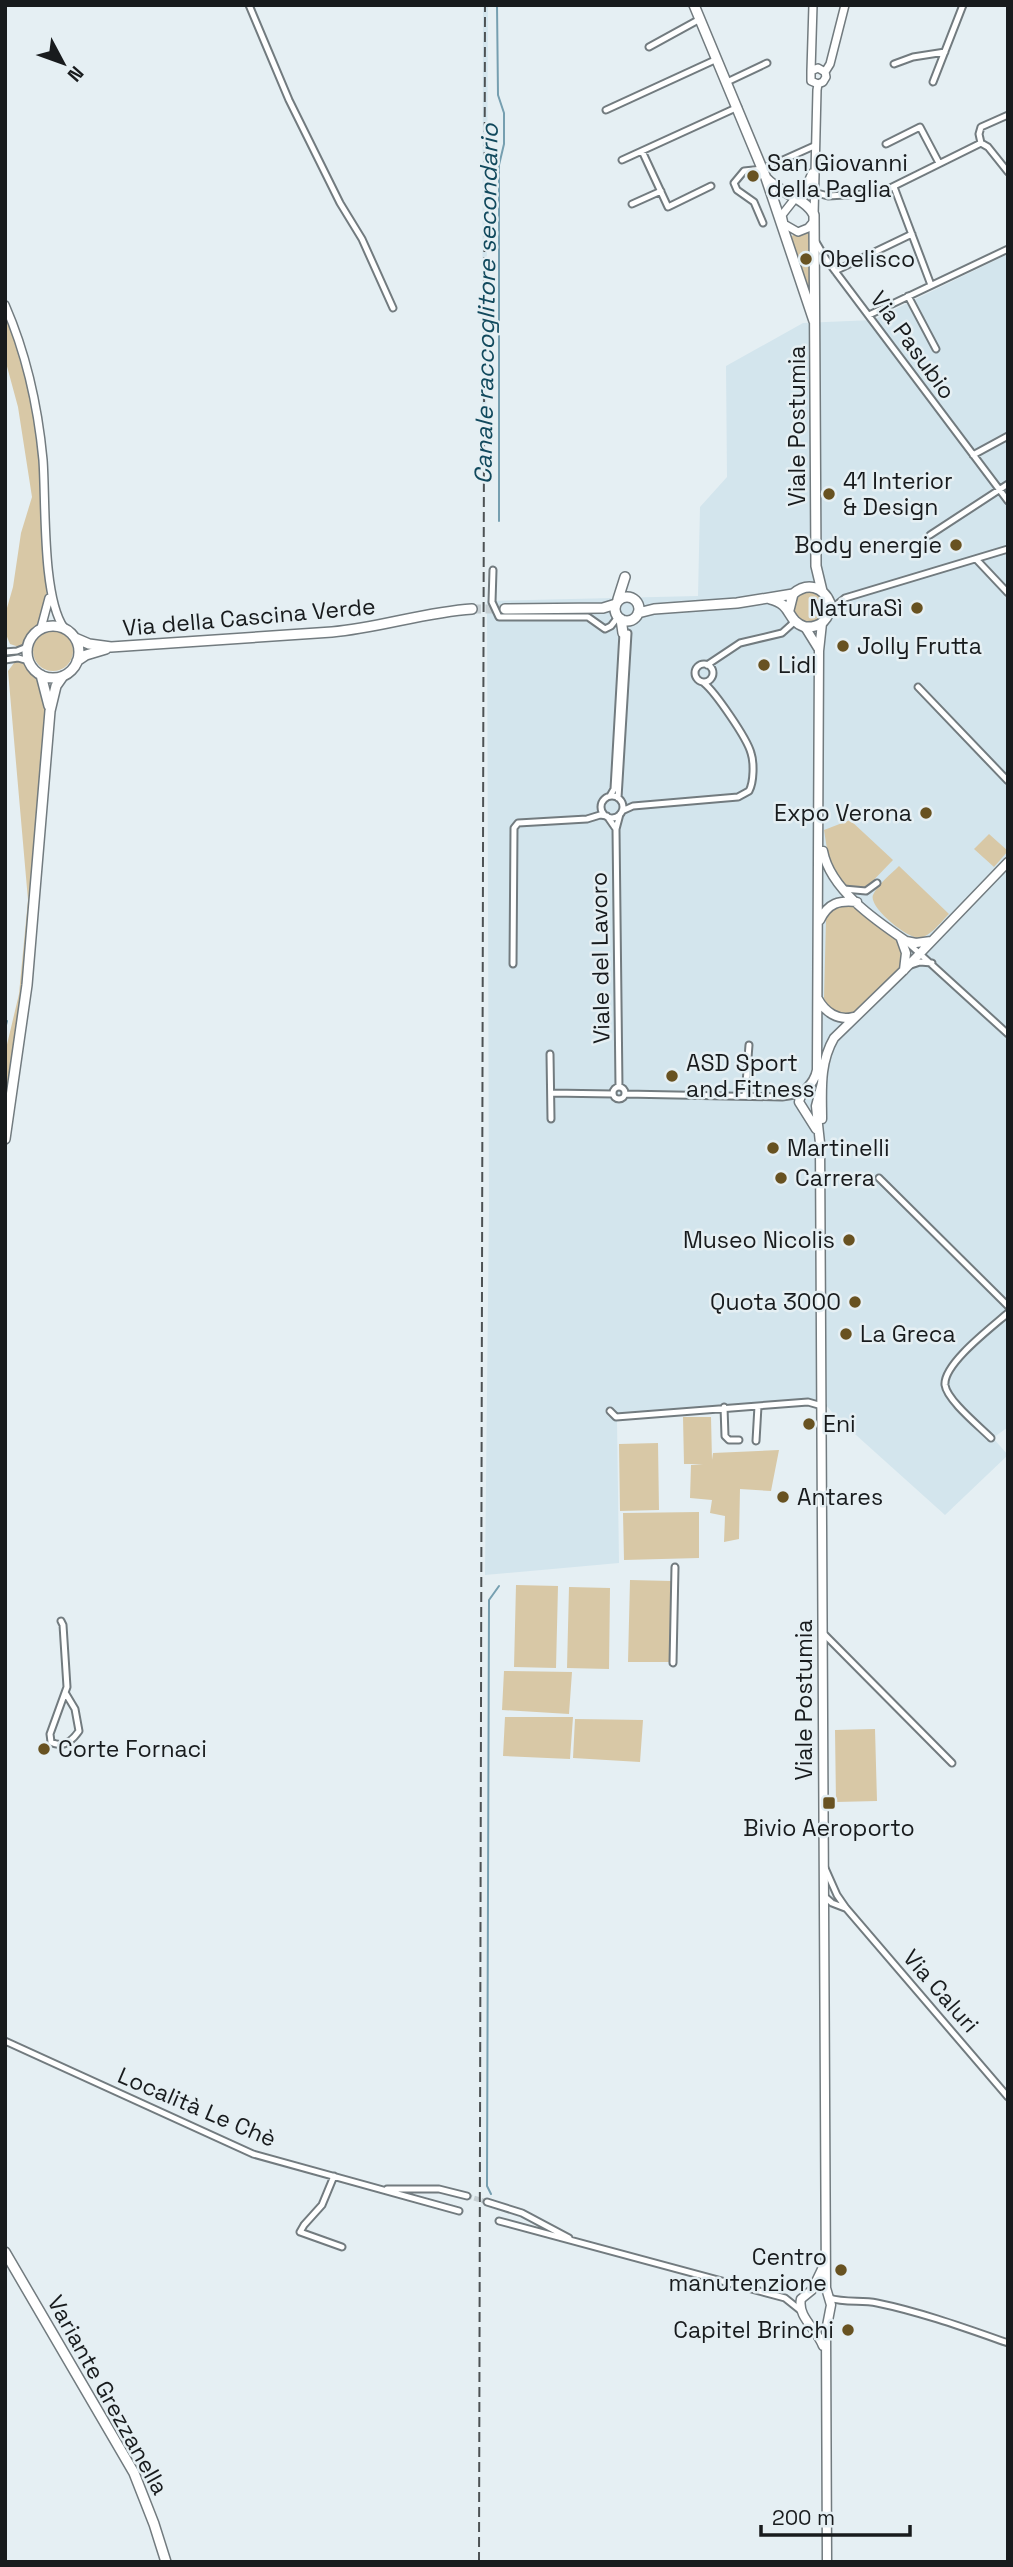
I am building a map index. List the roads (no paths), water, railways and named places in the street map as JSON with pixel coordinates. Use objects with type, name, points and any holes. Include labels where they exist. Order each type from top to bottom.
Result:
[{"type":"main road","points":[[694,5],[782,220],[816,328]]},
{"type":"main road","points":[[764,173],[779,190],[807,205],[814,218]]},
{"type":"main road","name":"Viale Postumia","points":[[814,218],[815,239],[820,257],[816,278],[817,566],[823,592]]},
{"type":"main road","points":[[803,285],[812,289],[816,278]]},
{"type":"main road","name":"Viale Postumia","points":[[805,587],[817,566]]},
{"type":"main road","points":[[625,576],[635,609],[625,633],[618,611],[625,576]]},
{"type":"main road","points":[[770,599],[812,587],[823,592],[830,603],[830,610],[822,623],[819,651],[817,1070],[814,1082],[804,1093],[799,1099],[802,1107],[812,1110],[817,1101],[811,1092],[804,1093]]},
{"type":"main road","points":[[791,615],[793,594]]},
{"type":"main road","points":[[618,611],[623,597],[635,609]]},
{"type":"main road","points":[[505,609],[603,608],[618,611],[708,607],[770,599],[781,602],[805,627],[819,651]]},
{"type":"main road","name":"Via della Cascina Verde","points":[[111,647],[361,629],[433,613],[472,609]]},
{"type":"main road","points":[[805,627],[822,623]]},
{"type":"main road","points":[[5,1139],[26,985],[50,712],[56,687],[63,676],[72,670],[79,649],[75,639],[65,628],[53,625],[41,628],[30,638],[27,647],[29,661],[41,675],[48,678],[63,676]]},
{"type":"main road","points":[[75,639],[111,647]]},
{"type":"main road","points":[[77,661],[86,655],[111,647]]},
{"type":"main road","points":[[41,675],[50,712]]},
{"type":"main road","points":[[819,828],[826,865],[842,888],[903,939],[916,943],[933,940]]},
{"type":"main road","points":[[822,1083],[828,1049],[843,1028],[921,953],[1008,862]]},
{"type":"main road","points":[[819,922],[827,908],[835,902],[857,902]]},
{"type":"main road","points":[[903,939],[906,953],[904,970]]},
{"type":"main road","points":[[817,996],[824,1009],[833,1015],[844,1018],[856,1015]]},
{"type":"main road","name":"Viale Postumia","points":[[822,1083],[817,1101],[820,1143],[829,2314],[827,2562]]},
{"type":"main road","name":"Viale Postumia","points":[[820,1143],[822,1083]]},
{"type":"main road","name":"Viale Postumia","points":[[802,1107],[814,1123],[820,1143]]},
{"type":"main road","name":"Variante Grezzanella","points":[[5,2252],[134,2473],[166,2562]]},
{"type":"main road","name":"Viale Postumia","points":[[800,2310],[800,2303],[827,2258]]},
{"type":"main road","points":[[808,2292],[820,2291],[827,2296]]},
{"type":"main road","points":[[800,2310],[818,2333],[827,2355]]},
{"type":"main road","points":[[807,2320],[820,2321],[829,2314]]},
{"type":"street","points":[[249,5],[289,100],[340,203],[362,239],[393,308]]},
{"type":"street","points":[[813,5],[813,47],[818,70],[825,80],[818,84]]},
{"type":"street","points":[[818,84],[810,79],[818,70],[830,64],[845,5]]},
{"type":"street","points":[[933,82],[963,5]]},
{"type":"street","points":[[649,47],[700,19]]},
{"type":"street","points":[[894,64],[913,57],[945,52]]},
{"type":"street","points":[[606,110],[717,59]]},
{"type":"street","points":[[727,82],[767,64]]},
{"type":"street","points":[[814,163],[810,179],[782,212],[782,220],[788,228],[798,232],[808,228],[814,218],[814,163],[814,146],[818,84]]},
{"type":"street","points":[[622,160],[738,107]]},
{"type":"street","points":[[1008,115],[981,127],[979,134],[981,143],[988,147],[1008,172]]},
{"type":"street","points":[[886,144],[920,127],[939,163]]},
{"type":"street","points":[[779,190],[802,189],[828,196],[880,192],[981,143]]},
{"type":"street","points":[[763,223],[754,202],[737,190],[734,183],[744,172],[764,173],[814,146]]},
{"type":"street","points":[[642,151],[668,207],[711,186]]},
{"type":"street","points":[[894,187],[931,285]]},
{"type":"street","points":[[632,204],[660,191]]},
{"type":"street","points":[[835,271],[912,234]]},
{"type":"street","points":[[869,315],[1008,250]]},
{"type":"street","name":"Via Pasubio","points":[[820,257],[835,271],[869,315],[1008,501]]},
{"type":"street","points":[[908,296],[936,349]]},
{"type":"street","points":[[5,304],[23,355],[39,428],[50,587],[55,613],[65,628]]},
{"type":"street","points":[[973,455],[1008,436]]},
{"type":"street","points":[[930,535],[1008,484]]},
{"type":"street","points":[[823,592],[832,597],[845,598],[1008,549]]},
{"type":"street","points":[[976,559],[1008,593]]},
{"type":"street","points":[[493,569],[492,602],[499,617],[588,617],[605,629],[611,626],[618,611]]},
{"type":"street","points":[[41,628],[47,613],[50,587]]},
{"type":"street","points":[[830,610],[845,598]]},
{"type":"street","points":[[513,964],[514,828],[518,823],[528,821],[600,815],[614,818],[633,806],[738,797],[749,791],[752,787],[752,754],[713,692],[697,680],[695,671],[698,666],[710,666],[740,643],[782,633],[792,624],[791,615]]},
{"type":"street","points":[[593,817],[614,789],[625,633]]},
{"type":"street","points":[[621,813],[625,633]]},
{"type":"street","points":[[5,652],[27,647]]},
{"type":"street","points":[[5,660],[18,658],[29,661]]},
{"type":"street","points":[[710,666],[713,692]]},
{"type":"street","points":[[704,683],[712,679]]},
{"type":"street","points":[[918,687],[1008,781]]},
{"type":"street","points":[[610,796],[633,806]]},
{"type":"street","points":[[601,807],[616,829]]},
{"type":"street","name":"Viale del Lavoro","points":[[619,1087],[616,829],[621,813]]},
{"type":"street","points":[[842,888],[866,891],[877,883]]},
{"type":"street","points":[[903,939],[1008,1034]]},
{"type":"street","points":[[932,963],[929,950],[933,940]]},
{"type":"street","points":[[904,970],[916,963],[932,963]]},
{"type":"street","points":[[746,1096],[749,1045]]},
{"type":"street","points":[[550,1054],[551,1119]]},
{"type":"street","points":[[613,1094],[619,1087],[625,1094]]},
{"type":"street","points":[[551,1093],[613,1094],[618,1100],[624,1098],[625,1094]]},
{"type":"street","points":[[625,1094],[782,1097],[804,1093]]},
{"type":"street","points":[[782,1097],[802,1107]]},
{"type":"street","points":[[879,1178],[1008,1307]]},
{"type":"street","points":[[991,1438],[953,1400],[945,1386],[947,1373],[955,1361],[1008,1312]]},
{"type":"street","points":[[610,1411],[616,1417],[808,1402],[822,1406]]},
{"type":"street","points":[[755,1441],[758,1406]]},
{"type":"street","points":[[724,1407],[725,1436],[729,1440],[739,1440]]},
{"type":"street","points":[[673,1663],[675,1567]]},
{"type":"street","points":[[61,1621],[66,1693],[75,1709],[79,1731],[65,1744],[56,1745],[49,1739],[66,1693]]},
{"type":"street","points":[[823,1633],[952,1763]]},
{"type":"street","name":"Via Caluri","points":[[824,1865],[846,1908],[1008,2097]]},
{"type":"street","points":[[824,1896],[832,1893],[837,1895]]},
{"type":"street","points":[[824,1896],[846,1908]]},
{"type":"street","points":[[824,1922],[828,1910],[838,1906]]},
{"type":"street","name":"Località Le Chè","points":[[5,2041],[253,2154],[459,2211]]},
{"type":"street","points":[[334,2176],[322,2206],[300,2232],[342,2247]]},
{"type":"street","name":"Località Le Chè","points":[[381,2189],[439,2189],[467,2196]]},
{"type":"street","points":[[486,2202],[522,2213],[574,2241],[592,2247]]},
{"type":"street","points":[[499,2221],[785,2298],[800,2310]]},
{"type":"street","points":[[785,2298],[808,2292]]},
{"type":"street","points":[[827,2296],[844,2302],[876,2303],[1008,2343]]},
{"type":"street","points":[[829,2314],[844,2302]]},
{"type":"waterway","name":"Canale raccoglitore secondario","points":[[497,5],[498,95],[504,113],[504,144],[499,165],[499,521]]},
{"type":"waterway","points":[[5,1029],[7,1021]]},
{"type":"waterway","points":[[491,2194],[487,2186],[489,1600],[499,1586]]},
{"type":"tunnel","points":[[472,609],[505,609]]},
{"type":"tunnel","points":[[467,2196],[487,2202]]},
{"type":"railway","points":[[479,2562],[485,5]]},
{"type":"place","name":"San Giovanni della Paglia","points":[[753,176]]},
{"type":"place","name":"Obelisco","points":[[806,259]]},
{"type":"place","name":"41 Interior & Design","points":[[829,494]]},
{"type":"place","name":"Body energie","points":[[956,545]]},
{"type":"place","name":"NaturaSì","points":[[917,608]]},
{"type":"place","name":"Jolly Frutta","points":[[843,646]]},
{"type":"place","name":"Lidl","points":[[764,665]]},
{"type":"place","name":"Expo Verona","points":[[926,813]]},
{"type":"place","name":"ASD Sport and Fitness","points":[[672,1076]]},
{"type":"place","name":"Martinelli","points":[[773,1148]]},
{"type":"place","name":"Carrera","points":[[781,1178]]},
{"type":"place","name":"Museo Nicolis","points":[[849,1240]]},
{"type":"place","name":"Quota 3000","points":[[855,1302]]},
{"type":"place","name":"La Greca","points":[[846,1334]]},
{"type":"place","name":"Eni","points":[[809,1424]]},
{"type":"place","name":"Antares","points":[[783,1497]]},
{"type":"place","name":"Corte Fornaci","points":[[44,1749]]},
{"type":"place","name":"Bivio Aeroporto","points":[[829,1803]]},
{"type":"place","name":"Centro manutenzione","points":[[841,2270]]},
{"type":"place","name":"Capitel Brinchi","points":[[848,2330]]}]
